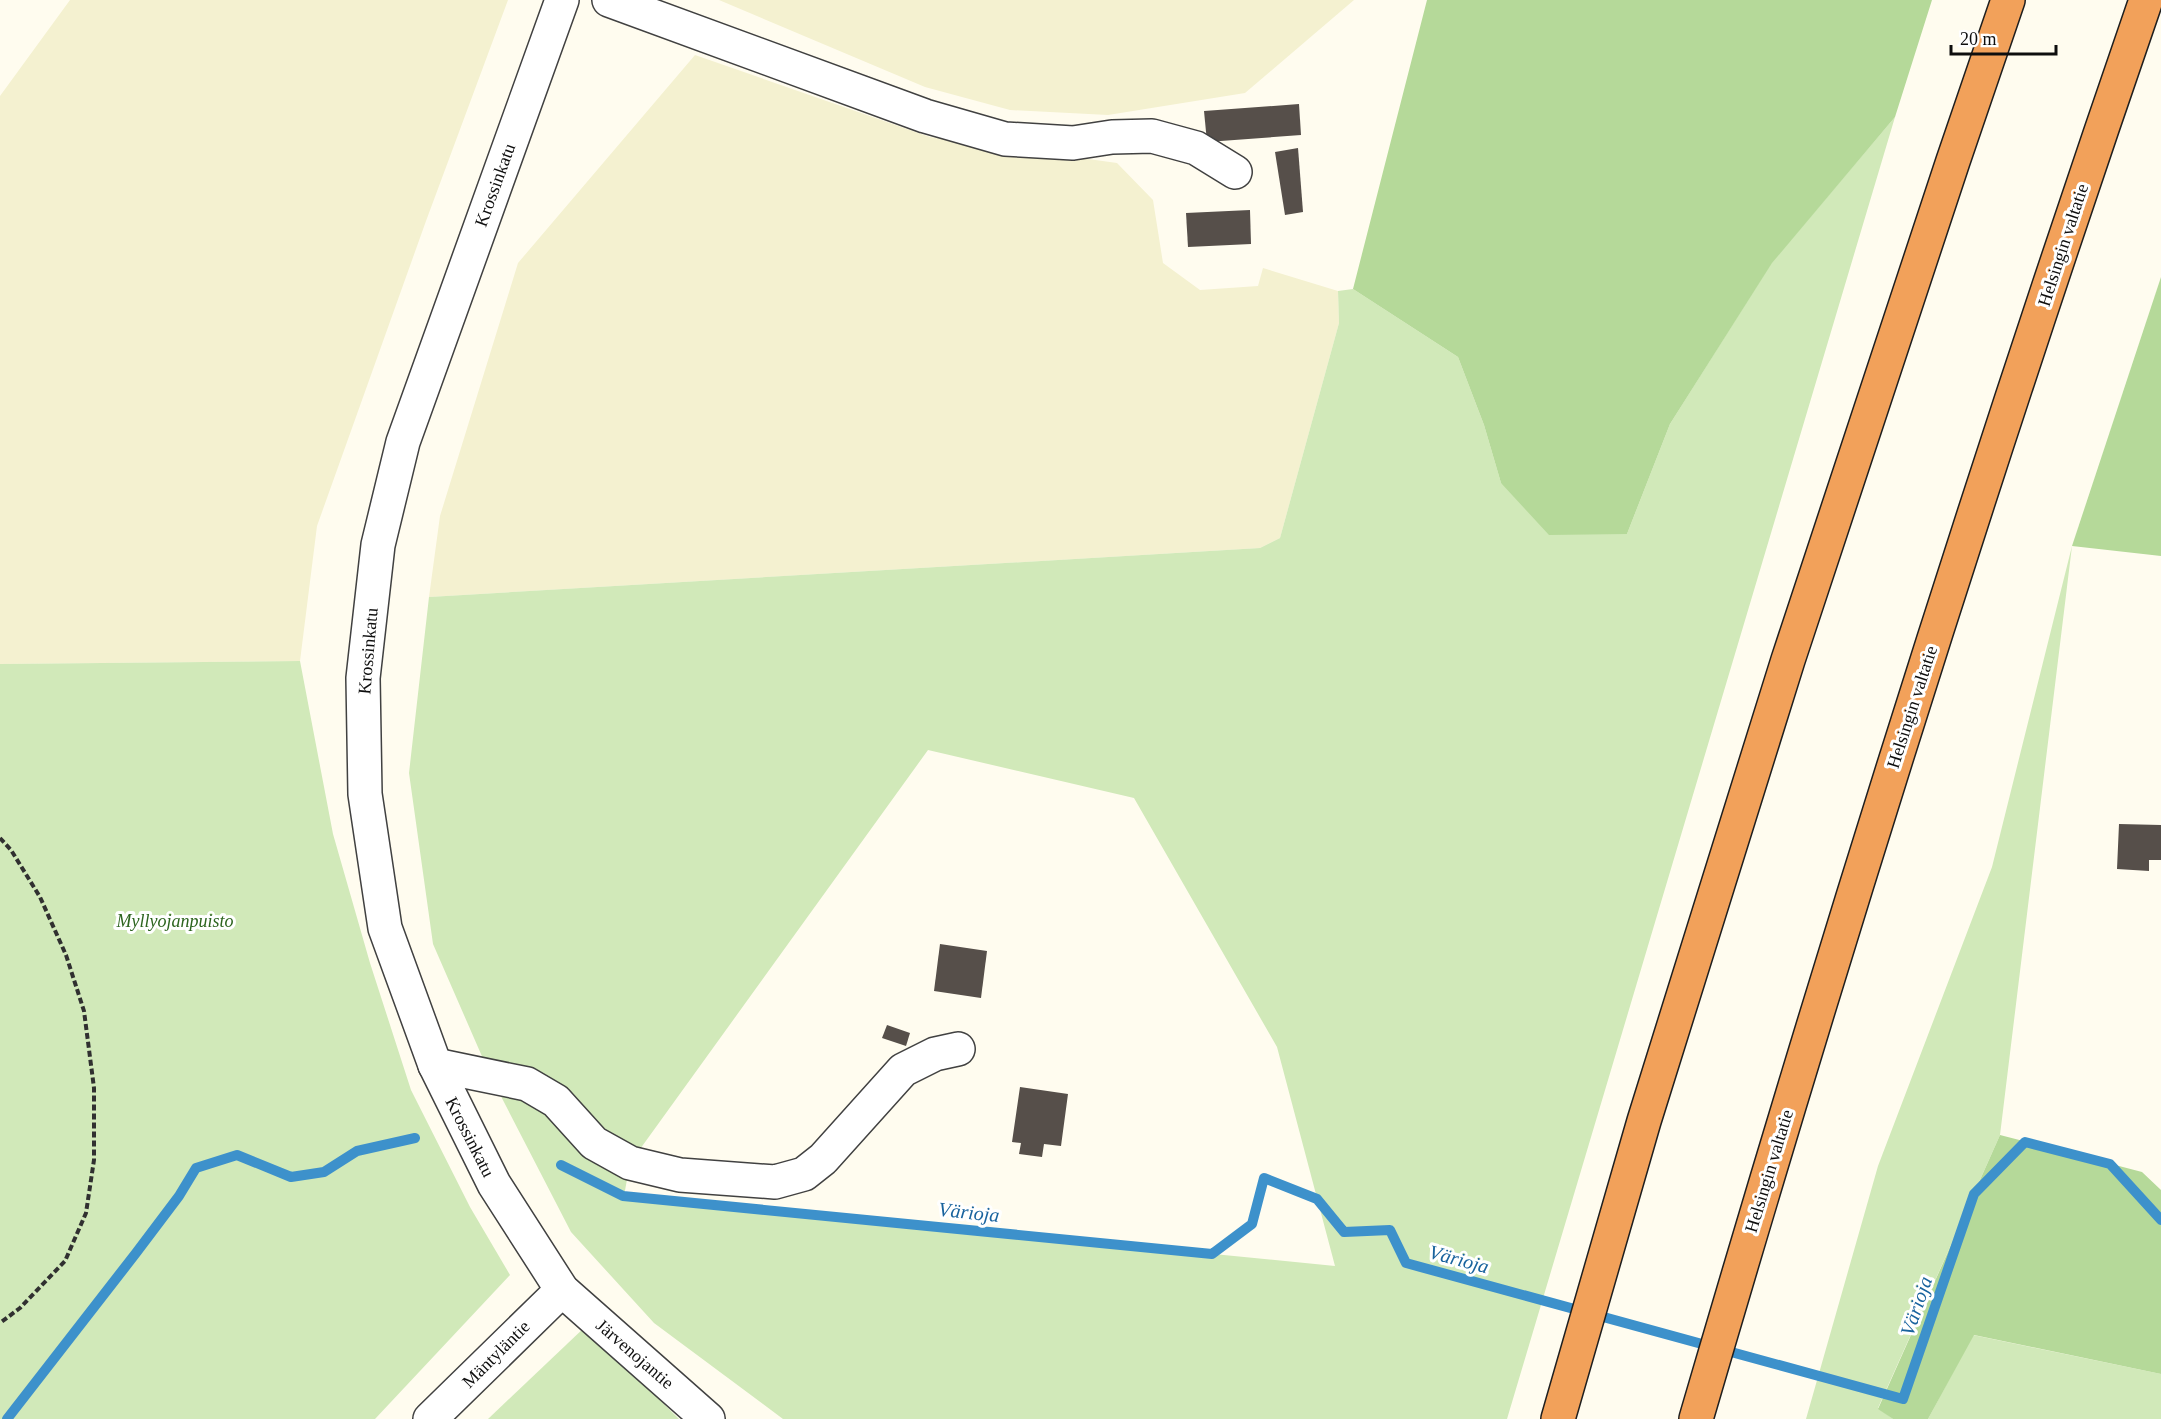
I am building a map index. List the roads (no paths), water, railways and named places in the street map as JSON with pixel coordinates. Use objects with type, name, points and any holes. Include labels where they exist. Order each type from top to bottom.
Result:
[{"type":"highway","points":[[1558,1419],[1644,1121],[1788,660],[2008,0]]},
{"type":"highway","name":"Helsingin valtatie","points":[[1696,1419],[1771,1160],[1906,723],[2076,202],[2146,0]]},
{"type":"street","name":"Krossinkatu","points":[[562,0],[402,442],[378,545],[363,678],[365,794],[386,928],[435,1065],[494,1184],[562,1290]]},
{"type":"street","points":[[609,0],[925,116],[1005,139],[1073,143],[1112,137],[1152,136],[1196,148],[1235,172]]},
{"type":"street","points":[[435,1065],[526,1084],[556,1101],[594,1143],[630,1163],[680,1175],[775,1182],[804,1174],[823,1159],[903,1070],[936,1054],[958,1049]]},
{"type":"street","name":"Mäntyläntie","points":[[430,1419],[562,1290]]},
{"type":"street","name":"Järvenojantie","points":[[562,1290],[708,1419]]},
{"type":"waterway","points":[[7,1419],[179,1196],[196,1168],[237,1155],[291,1177],[324,1172],[357,1151],[415,1138]]},
{"type":"waterway","name":"Värioja","points":[[561,1165],[623,1196],[1212,1254],[1252,1224],[1264,1178],[1317,1199],[1344,1232],[1390,1230],[1406,1263],[1903,1399],[1974,1194],[2025,1142],[2110,1164],[2161,1220]]},
{"type":"park label","name":"Myllyojanpuisto","points":[[175,921]]}]
